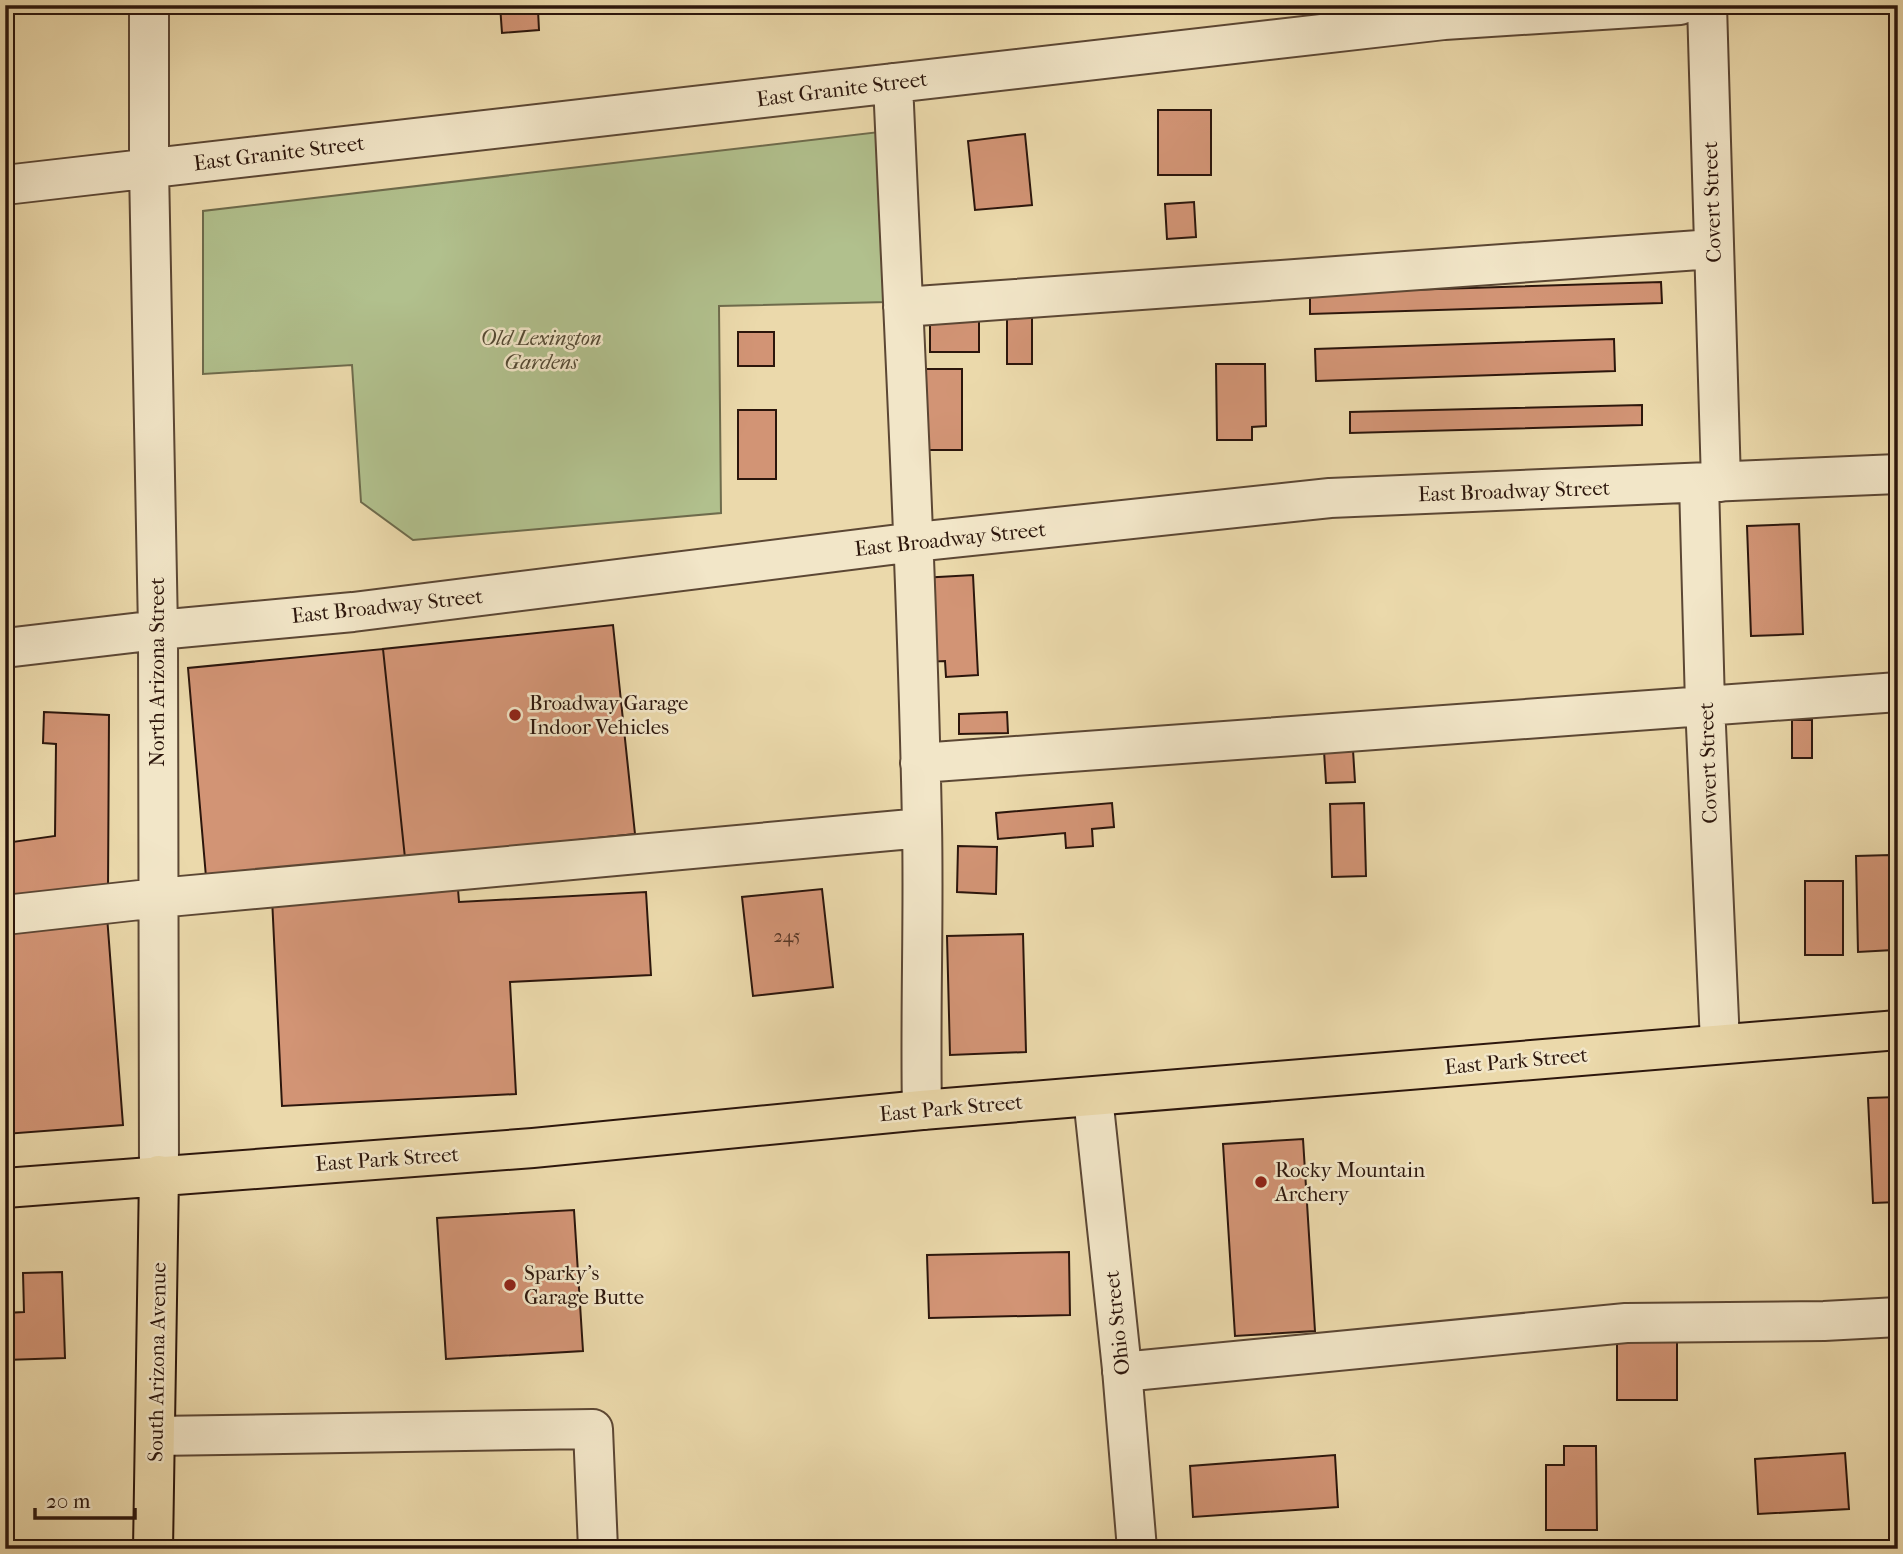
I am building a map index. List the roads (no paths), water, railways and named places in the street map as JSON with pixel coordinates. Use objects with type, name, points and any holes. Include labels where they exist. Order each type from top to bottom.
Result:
[{"type":"main road","name":"East Park Street","points":[[5,1188],[519,1149],[922,1110],[1898,1030]]},
{"type":"main road","name":"South Arizona Avenue","points":[[153,1549],[159,1175]]},
{"type":"street","name":"North Arizona Street","points":[[149,5],[149,169],[158,630],[159,1175]]},
{"type":"street","name":"East Granite Street","points":[[5,185],[1444,20],[1680,5]]},
{"type":"street","name":"Covert Street","points":[[1707,5],[1713,249],[1705,704],[1720,1044]]},
{"type":"street","points":[[893,83],[915,542],[922,828],[922,1110]]},
{"type":"street","points":[[903,307],[1713,249]]},
{"type":"street","name":"East Broadway Street","points":[[5,648],[158,630],[353,612],[915,542],[1330,498],[1898,474]]},
{"type":"street","points":[[920,763],[1898,692]]},
{"type":"street","points":[[5,915],[158,898],[922,828]]},
{"type":"street","name":"Ohio Street","points":[[1093,1097],[1122,1372],[1137,1549]]},
{"type":"street","points":[[1122,1372],[1626,1323],[1824,1321],[1898,1317]]},
{"type":"street","points":[[155,1436],[593,1429],[598,1549]]},
{"type":"place","name":"Broadway Garage Indoor Vehicles","points":[[515,715]]},
{"type":"place","name":"Rocky Mountain Archery","points":[[1261,1182]]},
{"type":"place","name":"Sparky's Garage Butte","points":[[510,1285]]},
{"type":"park label","name":"Old Lexington Gardens","points":[[541,350]]}]
